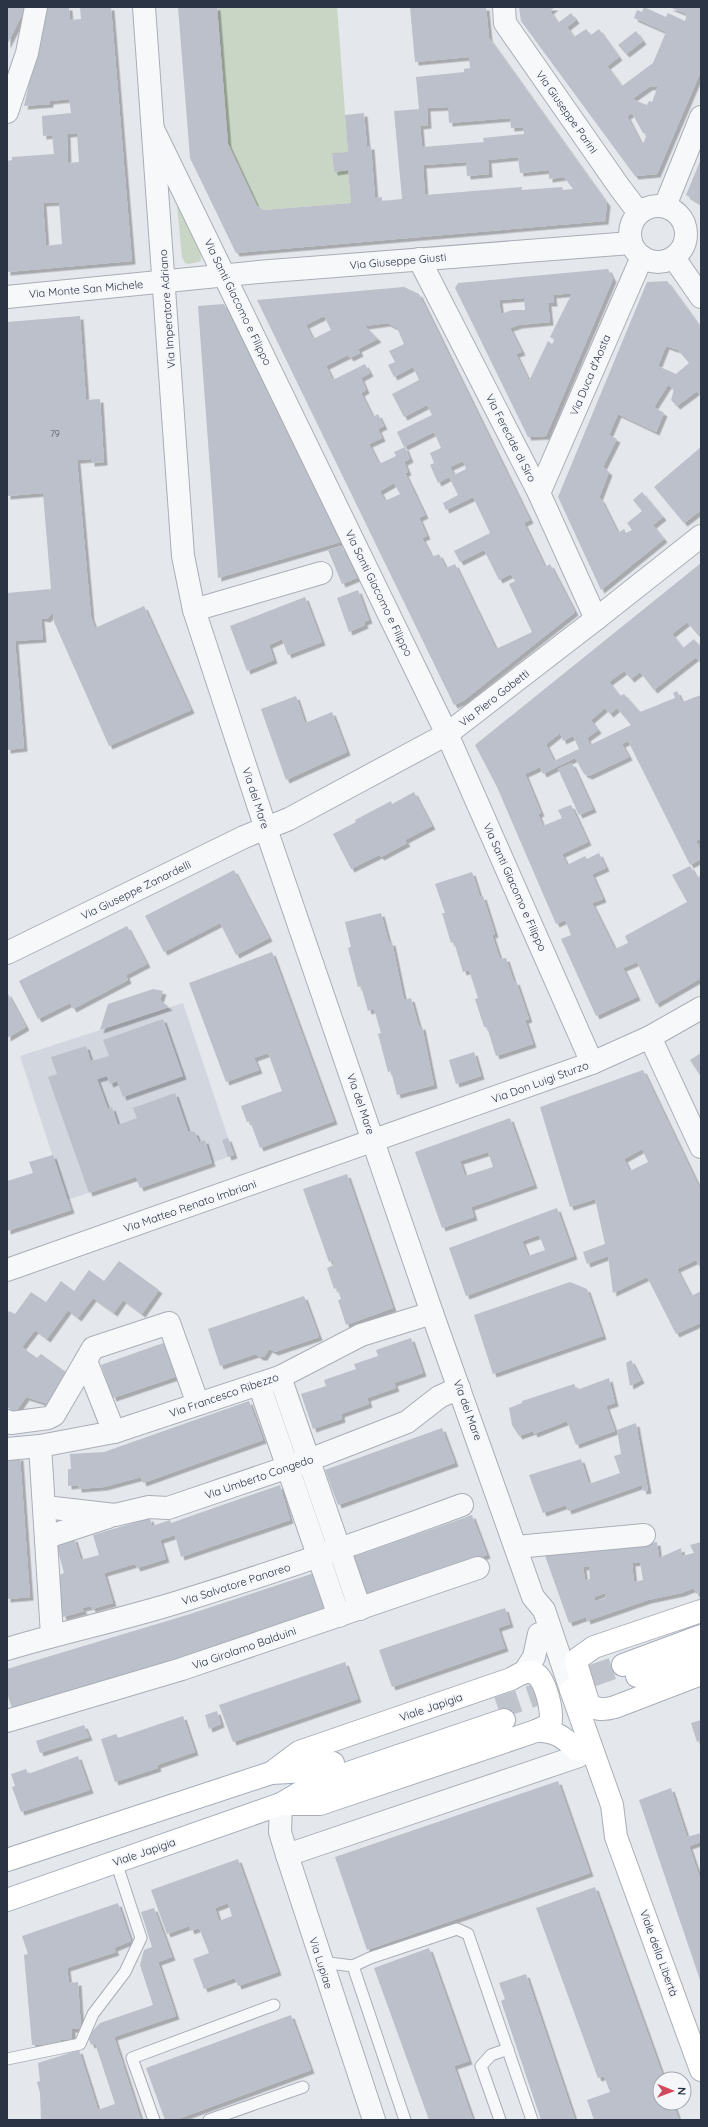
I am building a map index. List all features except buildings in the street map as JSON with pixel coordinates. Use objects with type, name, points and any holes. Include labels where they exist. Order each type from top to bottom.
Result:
[{"type":"main road","points":[[701,1611],[594,1647],[577,1660],[576,1669],[592,1707],[602,1710],[615,1707],[701,1674]]},
{"type":"main road","points":[[701,1636],[625,1672],[701,1652]]},
{"type":"main road","points":[[525,1672],[535,1673],[541,1679],[552,1713],[550,1724],[536,1731]]},
{"type":"main road","name":"Viale Japigia","points":[[272,1772],[299,1752],[511,1679],[525,1672]]},
{"type":"main road","name":"Viale della Libertà","points":[[565,1692],[582,1750],[612,1805],[616,1837],[701,2070]]},
{"type":"main road","points":[[536,1731],[555,1733],[567,1739],[582,1750],[604,1718],[615,1707]]},
{"type":"main road","name":"Viale Japigia","points":[[7,1860],[272,1772],[309,1771],[501,1714],[313,1785],[281,1804],[7,1900]]},
{"type":"main road","name":"Viale Japigia","points":[[281,1804],[320,1804],[536,1731]]},
{"type":"street","points":[[7,112],[27,53],[36,7]]},
{"type":"street","name":"Via Imperatore Adriano","points":[[144,7],[165,282],[183,556],[194,610]]},
{"type":"street","name":"Via Giuseppe Parini","points":[[504,7],[505,23],[639,213]]},
{"type":"street","points":[[665,206],[701,117]]},
{"type":"street","name":"Via Santi Giacomo e Filippo","points":[[153,129],[226,275],[447,734],[592,1063]]},
{"type":"street","points":[[636,250],[658,262],[674,258],[694,234],[681,217],[665,206],[656,205],[639,213]]},
{"type":"street","name":"Via Duca d'Aosta","points":[[539,493],[636,250],[631,226],[639,213]]},
{"type":"street","name":"Via Giuseppe Giusti","points":[[165,282],[226,275],[419,260],[636,250]]},
{"type":"street","points":[[674,258],[701,297]]},
{"type":"street","name":"Via Ferecide di Siro","points":[[419,260],[539,493],[596,620]]},
{"type":"street","name":"Via Monte San Michele","points":[[7,297],[165,282]]},
{"type":"street","name":"Via Piero Gobetti","points":[[266,828],[288,819],[447,734],[596,620],[701,536]]},
{"type":"street","points":[[194,610],[321,573]]},
{"type":"street","name":"Via del Mare","points":[[194,610],[266,828],[432,1313],[533,1597],[544,1610],[546,1635],[565,1692]]},
{"type":"street","name":"Via Giuseppe Zanardelli","points":[[7,953],[244,837],[266,828]]},
{"type":"street","name":"Via Don Luigi Sturzo","points":[[374,1142],[592,1063],[650,1037],[701,1008]]},
{"type":"street","points":[[650,1037],[701,1147]]},
{"type":"street","name":"Via Matteo Renato Imbriani","points":[[7,1270],[374,1142]]},
{"type":"street","name":"Via Francesco Ribezzo","points":[[7,1449],[40,1446],[114,1432],[280,1377],[361,1335],[432,1313]]},
{"type":"street","points":[[7,1422],[11,1423],[48,1418],[54,1415],[93,1348],[169,1323],[198,1404]]},
{"type":"street","points":[[86,1361],[114,1432]]},
{"type":"street","points":[[280,1377],[309,1460],[330,1553],[339,1616]]},
{"type":"street","points":[[259,1384],[287,1467],[360,1609]]},
{"type":"street","name":"Via Umberto Congedo","points":[[45,1507],[115,1514],[148,1507],[168,1508],[309,1460],[407,1422],[439,1397],[459,1388]]},
{"type":"street","points":[[40,1446],[52,1635]]},
{"type":"street","name":"Via Salvatore Panareo","points":[[7,1649],[52,1635],[183,1601],[330,1553],[462,1505]]},
{"type":"street","points":[[46,1537],[115,1514]]},
{"type":"street","points":[[516,1547],[644,1535]]},
{"type":"street","name":"Via Girolamo Balduini","points":[[7,1721],[182,1669],[478,1568]]},
{"type":"street","points":[[525,1672],[546,1635],[571,1646],[594,1647]]},
{"type":"street","points":[[286,1855],[582,1750]]},
{"type":"street","name":"Via Lupiae","points":[[281,1804],[280,1832],[286,1855],[374,2120]]},
{"type":"lane","points":[[7,2059],[80,2044],[93,2014],[126,1972],[141,1938],[116,1862]]},
{"type":"lane","points":[[321,1962],[353,1966],[370,1958],[457,1929],[468,1934],[532,2120]]},
{"type":"lane","points":[[353,1966],[405,2120]]},
{"type":"lane","points":[[154,2120],[132,2058],[274,2005]]},
{"type":"lane","points":[[500,2120],[481,2066],[491,2055],[508,2050]]},
{"type":"lane","points":[[209,2120],[303,2087]]},
{"type":"shaded area","points":[[183,1003],[234,1155],[140,1188],[135,1177],[67,1200],[20,1056]]},
{"type":"green space","points":[[217,7],[337,7],[348,152],[332,154],[334,172],[348,170],[351,203],[264,210],[257,206],[228,144]]},
{"type":"green space","points":[[179,203],[201,256],[201,261],[189,264],[185,263],[182,257],[177,205]]},
{"type":"tunnel","points":[[498,1708],[623,1665]]}]
